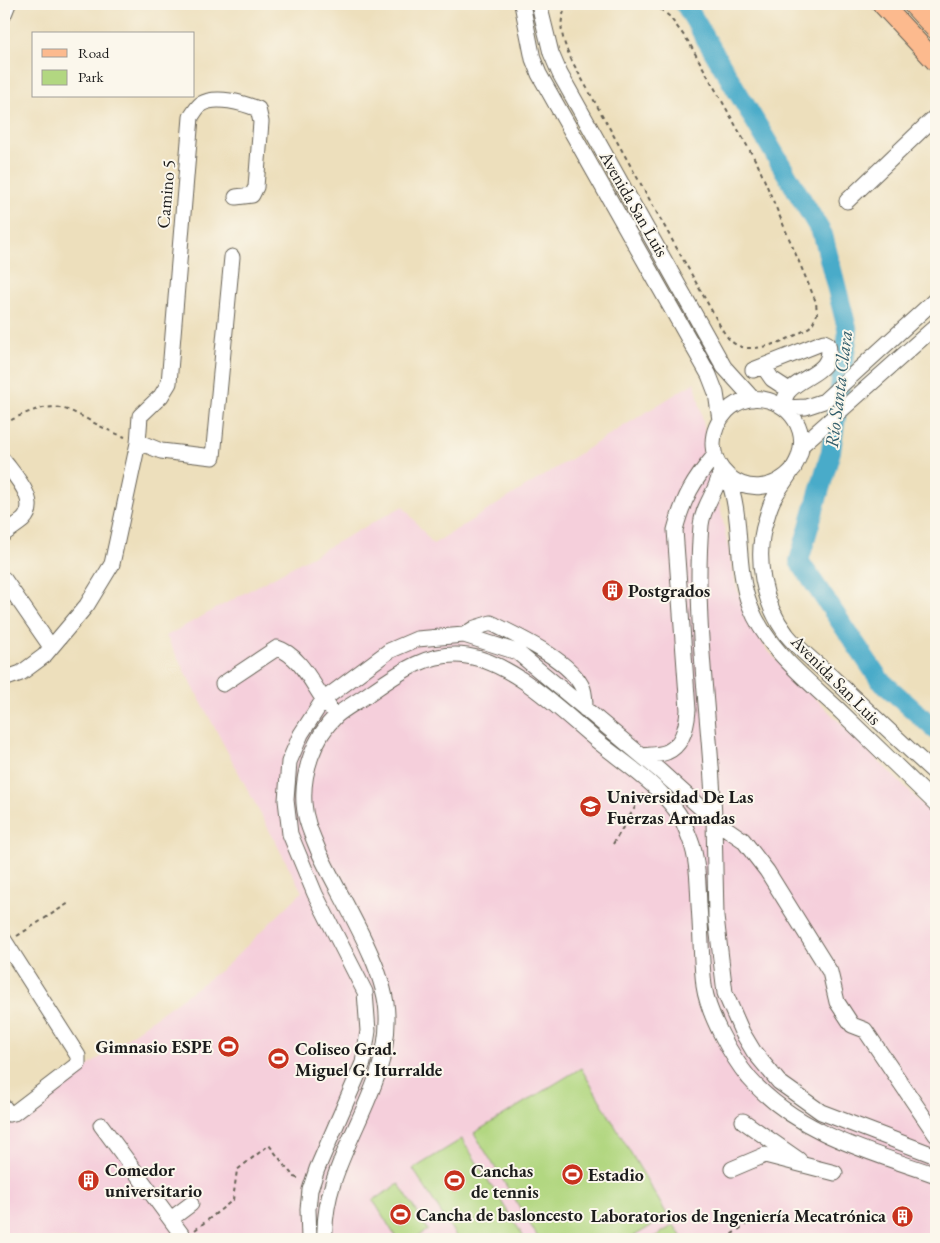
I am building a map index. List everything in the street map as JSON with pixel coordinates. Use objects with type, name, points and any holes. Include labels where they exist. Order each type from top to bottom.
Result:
[{"type":"main road","points":[[882,4],[936,62]]},
{"type":"main road","points":[[912,4],[936,30]]},
{"type":"street","points":[[4,14],[8,4]]},
{"type":"street","name":"Avenida San Luis","points":[[522,4],[539,74],[709,375],[716,393],[720,420]]},
{"type":"street","name":"Avenida San Luis","points":[[539,4],[551,53],[560,74],[724,367],[753,399]]},
{"type":"street","name":"Camino 5","points":[[139,443],[140,416],[161,396],[169,383],[191,117],[200,105],[211,101],[242,102],[258,109],[261,122],[256,187],[252,195],[236,197]]},
{"type":"street","points":[[847,201],[936,116]]},
{"type":"street","points":[[879,180],[936,129]]},
{"type":"street","points":[[4,679],[21,673],[44,656],[87,605],[112,564],[139,443],[161,451],[213,457],[232,257]]},
{"type":"street","points":[[784,407],[797,425],[802,445],[800,457],[794,468],[778,482],[757,487],[736,482],[721,466],[713,443],[720,420],[729,410],[740,402],[753,399],[768,400],[784,407],[816,406],[831,396],[935,302]]},
{"type":"street","points":[[802,445],[858,398],[936,326]]},
{"type":"street","points":[[784,407],[789,390],[824,365],[829,350],[828,344],[824,342],[758,368],[789,390]]},
{"type":"street","points":[[4,460],[25,489],[29,509],[24,520],[4,534]]},
{"type":"street","points":[[721,466],[718,487],[703,512],[700,558],[705,709],[713,792],[716,916],[725,993],[742,1032],[754,1052],[780,1082],[821,1112],[936,1156]]},
{"type":"street","points":[[650,783],[681,739],[687,726],[688,710],[675,530],[681,506],[690,487],[721,466]]},
{"type":"street","name":"Avenida San Luis","points":[[721,466],[735,505],[745,585],[750,605],[759,623],[784,657],[936,804]]},
{"type":"street","name":"Avenida San Luis","points":[[794,468],[773,499],[763,528],[760,557],[763,578],[777,618],[788,635],[936,774]]},
{"type":"street","points":[[676,559],[700,558]]},
{"type":"street","points":[[4,579],[51,647]]},
{"type":"street","points":[[682,628],[702,628]]},
{"type":"street","points":[[309,1239],[308,1209],[313,1183],[363,1063],[368,1031],[366,992],[315,894],[290,834],[286,800],[289,762],[301,734],[323,700],[389,651],[417,639],[464,634],[517,652],[660,771],[714,820],[743,840],[767,871],[830,972],[837,1002],[852,1025],[865,1030],[936,1135]]},
{"type":"street","points":[[223,684],[277,648],[286,651],[299,664],[336,716]]},
{"type":"street","points":[[325,1239],[325,1210],[330,1188],[374,1083],[384,1051],[388,1012],[377,970],[310,830],[304,803],[308,765],[318,741],[336,716],[404,669],[431,658],[466,656],[496,665],[527,683],[650,783],[679,814],[692,843],[698,889],[704,988],[716,1023],[745,1072],[787,1112],[812,1127],[843,1142],[936,1175]]},
{"type":"street","points":[[642,756],[668,752],[681,739]]},
{"type":"street","points":[[679,814],[698,804],[713,792]]},
{"type":"street","points":[[290,834],[310,830]]},
{"type":"street","points":[[4,1108],[9,1114],[14,1113],[78,1064],[78,1056],[5,942]]},
{"type":"street","points":[[743,1121],[808,1166]]},
{"type":"street","points":[[101,1125],[185,1239]]},
{"type":"street","points":[[765,1155],[768,1138]]},
{"type":"street","points":[[732,1169],[765,1155],[835,1172]]},
{"type":"street","points":[[170,1219],[191,1204]]},
{"type":"path","points":[[568,4],[562,14],[561,30],[573,64],[717,320],[729,339],[739,346],[751,348],[765,346],[812,325],[817,314],[816,302],[758,165],[688,41],[669,16],[654,4]]},
{"type":"path","points":[[4,424],[22,414],[42,408],[62,407],[110,432],[139,443]]},
{"type":"path","points":[[613,844],[650,783]]},
{"type":"path","points":[[5,942],[70,903]]},
{"type":"path","points":[[185,1239],[233,1200],[237,1170],[269,1145],[294,1176],[313,1183]]},
{"type":"path","points":[[726,1239],[751,1221]]},
{"type":"shaded area","name":"Universidad De Las Fuerzas Armadas","points":[[695,382],[736,586],[749,621],[767,650],[936,818],[936,1239],[4,1239],[4,1127],[226,966],[302,892],[166,636],[403,506],[433,544]]},
{"type":"green space","name":"Estadio","points":[[581,1068],[668,1216],[629,1239],[539,1239],[474,1133]]},
{"type":"green space","name":"Canchas de tennis","points":[[462,1139],[525,1239],[458,1239],[413,1169]]},
{"type":"green space","name":"Cancha de basloncesto","points":[[399,1184],[428,1230],[413,1239],[397,1239],[373,1200]]},
{"type":"green space","points":[[674,1225],[683,1239],[651,1239]]},
{"type":"waterway","name":"Río Santa Clara","points":[[685,4],[823,235],[848,332],[831,451],[799,561],[880,680],[936,730]]},
{"type":"place","name":"Postgrados","points":[[612,591]]},
{"type":"place","name":"Universidad De Las Fuerzas Armadas","points":[[591,807]]},
{"type":"place","name":"Gimnasio ESPE","points":[[228,1047]]},
{"type":"place","name":"Coliseo Grad. Miguel G. Iturralde","points":[[279,1059]]},
{"type":"place","name":"Estadio","points":[[572,1175]]},
{"type":"place","name":"Comedor universitario","points":[[89,1180]]},
{"type":"place","name":"Canchas de tennis","points":[[455,1181]]},
{"type":"place","name":"Cancha de basloncesto","points":[[400,1215]]},
{"type":"place","name":"Laboratorios de Ingeniería Mecatrónica","points":[[902,1216]]}]
